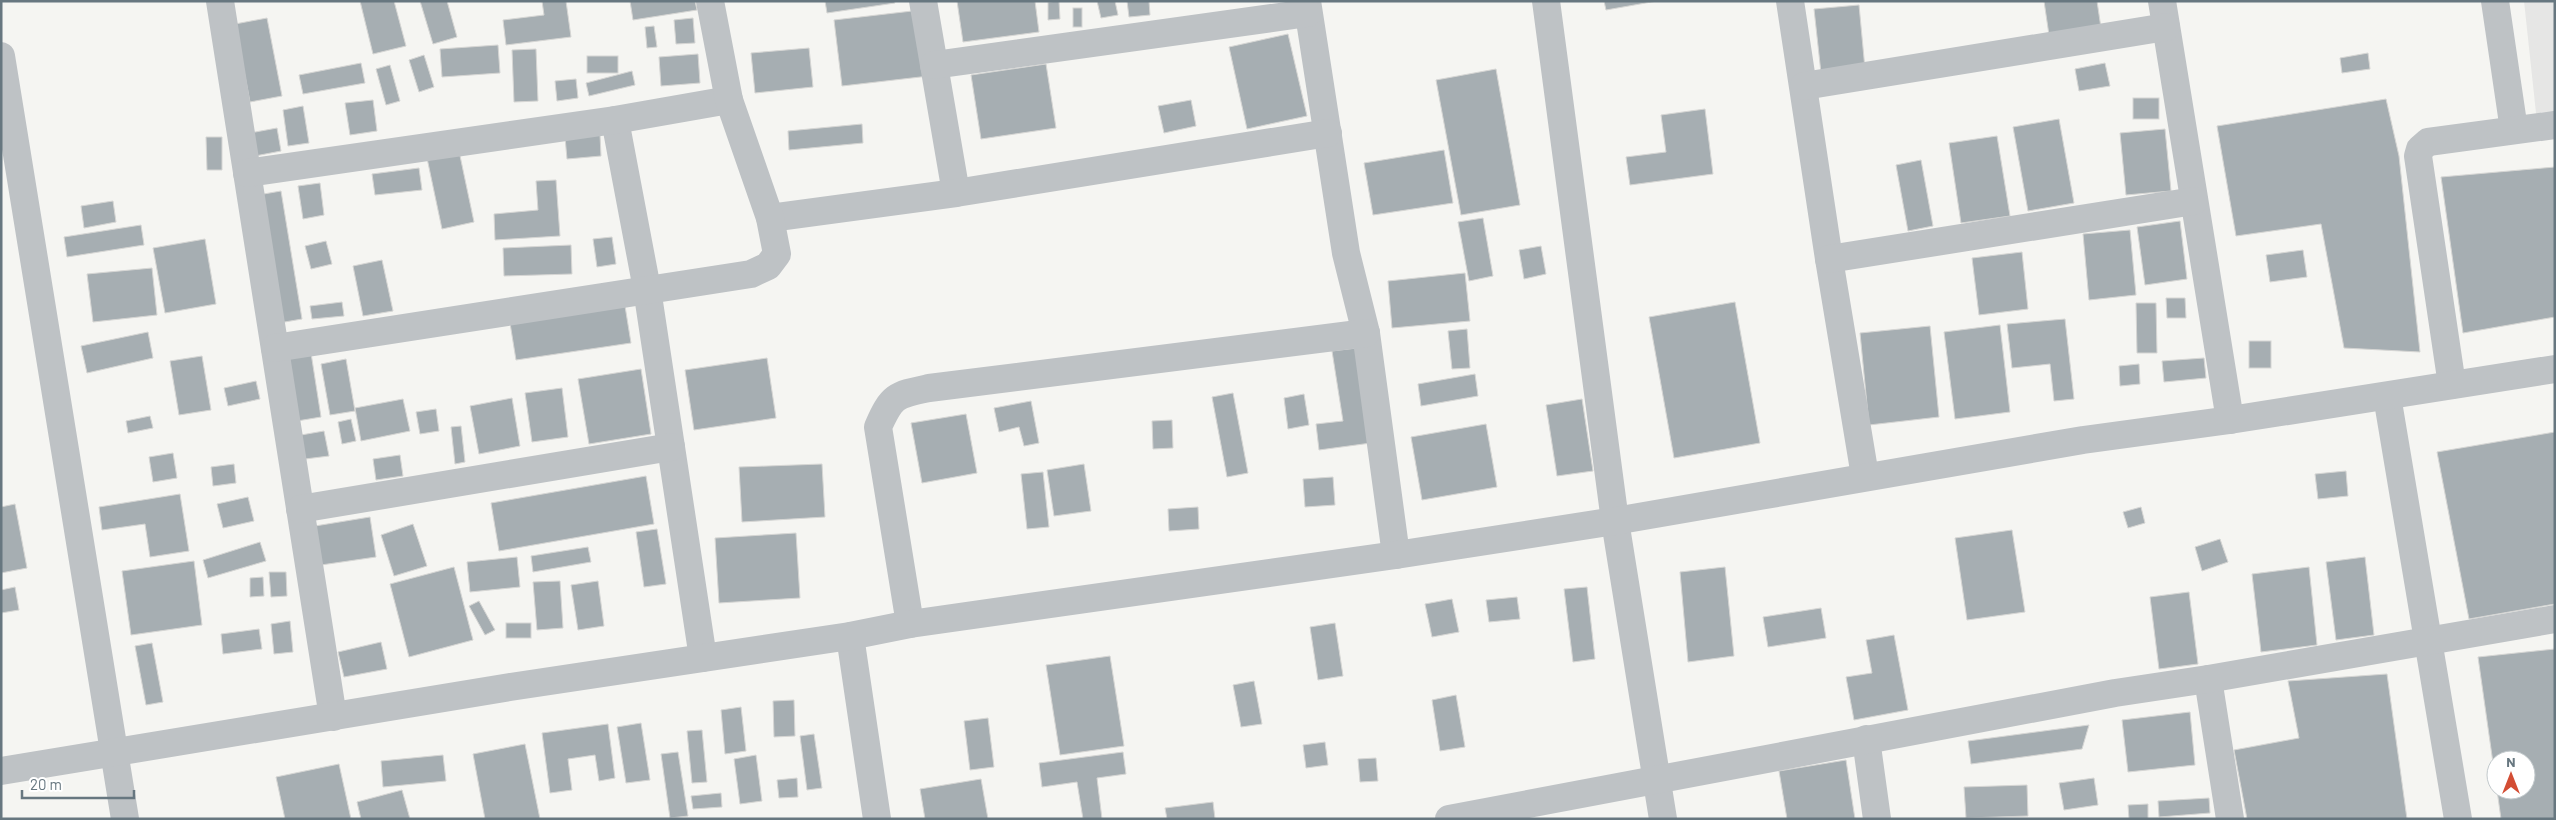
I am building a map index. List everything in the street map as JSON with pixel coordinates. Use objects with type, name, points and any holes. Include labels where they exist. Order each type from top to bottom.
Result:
[{"type":"street","points":[[220,1],[333,717]]},
{"type":"street","points":[[275,348],[750,274],[768,266],[777,254],[770,218],[729,100],[710,1]]},
{"type":"street","points":[[923,1],[956,193]]},
{"type":"street","points":[[1546,1],[1615,520],[1663,819]]},
{"type":"street","points":[[1790,1],[1829,259],[1865,476]]},
{"type":"street","points":[[2495,1],[2514,130]]},
{"type":"street","points":[[934,65],[1307,7],[1346,253],[1366,333],[1396,555]]},
{"type":"street","points":[[1804,86],[2164,14],[2230,420]]},
{"type":"street","points":[[1,56],[126,819]]},
{"type":"street","points":[[247,173],[615,120],[729,100]]},
{"type":"street","points":[[615,120],[646,289],[703,658]]},
{"type":"street","points":[[2452,385],[2418,156],[2420,149],[2428,142],[2555,125]]},
{"type":"street","points":[[770,218],[956,193],[1328,133]]},
{"type":"street","points":[[1829,259],[2194,201]]},
{"type":"street","points":[[910,624],[878,428],[887,406],[901,394],[929,388],[1366,333]]},
{"type":"street","points":[[1,771],[115,751],[850,636],[910,624],[1396,555],[1615,520],[2083,440],[2230,420],[2555,369]]},
{"type":"street","points":[[2387,396],[2458,819]]},
{"type":"street","points":[[300,509],[671,448]]},
{"type":"street","points":[[1449,819],[2115,693],[2208,679],[2555,619]]},
{"type":"street","points":[[850,636],[877,819]]},
{"type":"street","points":[[2208,679],[2230,819]]},
{"type":"street","points":[[1866,739],[1877,819]]},
{"type":"shaded area","points":[[2524,1],[2555,1],[2555,138],[2539,141]]},
{"type":"building","points":[[360,1],[394,1],[406,46],[373,54]]},
{"type":"building","points":[[420,1],[447,1],[457,37],[433,44]]},
{"type":"building","points":[[542,1],[566,1],[571,37],[506,45],[503,20],[544,15]]},
{"type":"building","points":[[630,1],[695,1],[697,10],[633,20]]},
{"type":"building","points":[[825,1],[894,1],[895,3],[827,13]]},
{"type":"building","points":[[957,1],[1035,1],[1039,32],[963,42]]},
{"type":"building","points":[[1059,1],[1060,19],[1048,20],[1048,2]]},
{"type":"building","points":[[1097,1],[1115,1],[1118,15],[1101,18]]},
{"type":"building","points":[[1127,1],[1149,1],[1150,15],[1129,17]]},
{"type":"building","points":[[1604,1],[1657,1],[1606,10]]},
{"type":"building","points":[[2044,1],[2097,1],[2101,28],[2049,35]]},
{"type":"building","points":[[1859,5],[1865,69],[1821,73],[1814,9]]},
{"type":"building","points":[[1073,8],[1082,8],[1082,27],[1073,27]]},
{"type":"building","points":[[921,10],[929,76],[842,86],[834,20]]},
{"type":"building","points":[[267,18],[282,96],[250,102],[235,24]]},
{"type":"building","points":[[693,18],[695,43],[676,44],[674,20]]},
{"type":"building","points":[[654,26],[657,47],[647,48],[645,27]]},
{"type":"building","points":[[1288,34],[1307,116],[1247,129],[1229,47]]},
{"type":"building","points":[[498,45],[500,73],[442,77],[440,49]]},
{"type":"building","points":[[809,48],[813,87],[755,93],[751,53]]},
{"type":"building","points":[[536,49],[538,101],[514,102],[512,50]]},
{"type":"building","points":[[2368,53],[2370,69],[2342,73],[2340,58]]},
{"type":"building","points":[[698,54],[700,83],[661,86],[659,57]]},
{"type":"building","points":[[424,55],[434,87],[419,92],[409,60]]},
{"type":"building","points":[[587,56],[618,56],[618,73],[587,73]]},
{"type":"building","points":[[361,63],[365,83],[303,94],[299,75]]},
{"type":"building","points":[[2105,63],[2110,86],[2079,91],[2075,69]]},
{"type":"building","points":[[1046,64],[1056,128],[981,139],[971,75]]},
{"type":"building","points":[[390,65],[400,101],[386,105],[376,69]]},
{"type":"building","points":[[1496,69],[1520,205],[1461,215],[1436,80]]},
{"type":"building","points":[[632,71],[635,85],[589,96],[586,83]]},
{"type":"building","points":[[576,79],[578,98],[557,101],[555,81]]},
{"type":"building","points":[[2133,98],[2159,98],[2159,119],[2133,119]]},
{"type":"building","points":[[2386,99],[2399,156],[2420,352],[2344,348],[2321,224],[2236,236],[2217,126]]},
{"type":"building","points":[[373,100],[377,131],[350,135],[345,103]]},
{"type":"building","points":[[1191,100],[1196,126],[1164,133],[1158,106]]},
{"type":"building","points":[[303,106],[309,143],[288,146],[283,110]]},
{"type":"building","points":[[1705,109],[1713,174],[1630,185],[1626,157],[1666,152],[1661,115]]},
{"type":"building","points":[[2059,119],[2074,203],[2028,211],[2013,127]]},
{"type":"building","points":[[862,124],[863,143],[789,150],[788,131]]},
{"type":"building","points":[[277,128],[281,151],[255,156],[250,133]]},
{"type":"building","points":[[2165,129],[2171,191],[2126,195],[2120,133]]},
{"type":"building","points":[[600,135],[601,156],[567,159],[565,137]]},
{"type":"building","points":[[1997,136],[2010,216],[1961,223],[1949,143]]},
{"type":"building","points":[[206,137],[222,137],[222,170],[207,170]]},
{"type":"building","points":[[1444,150],[1453,203],[1373,215],[1364,163]]},
{"type":"building","points":[[459,151],[474,222],[442,229],[427,158]]},
{"type":"building","points":[[1921,160],[1933,226],[1908,231],[1896,165]]},
{"type":"building","points":[[2555,167],[2555,317],[2463,333],[2441,177]]},
{"type":"building","points":[[419,168],[422,190],[375,195],[372,174]]},
{"type":"building","points":[[556,180],[560,236],[495,240],[494,214],[538,210],[536,181]]},
{"type":"building","points":[[320,183],[324,215],[303,219],[298,186]]},
{"type":"building","points":[[281,191],[302,319],[279,323],[258,195]]},
{"type":"building","points":[[113,201],[116,222],[84,228],[81,206]]},
{"type":"building","points":[[1483,218],[1493,276],[1469,281],[1458,222]]},
{"type":"building","points":[[2180,221],[2187,279],[2145,285],[2137,227]]},
{"type":"building","points":[[141,225],[144,245],[67,257],[64,237]]},
{"type":"building","points":[[2130,230],[2136,295],[2089,300],[2083,234]]},
{"type":"building","points":[[612,237],[616,264],[597,267],[593,239]]},
{"type":"building","points":[[205,239],[216,304],[165,313],[153,248]]},
{"type":"building","points":[[326,241],[332,264],[311,269],[305,246]]},
{"type":"building","points":[[571,245],[572,274],[504,276],[503,248]]},
{"type":"building","points":[[1541,246],[1546,274],[1524,279],[1519,250]]},
{"type":"building","points":[[2303,250],[2307,277],[2270,282],[2266,255]]},
{"type":"building","points":[[2022,252],[2028,309],[1979,315],[1972,258]]},
{"type":"building","points":[[382,260],[393,311],[363,316],[353,266]]},
{"type":"building","points":[[152,268],[157,315],[93,322],[87,274]]},
{"type":"building","points":[[1465,273],[1470,321],[1392,328],[1388,281]]},
{"type":"building","points":[[2166,298],[2185,298],[2186,318],[2167,318]]},
{"type":"building","points":[[342,302],[344,316],[312,319],[310,306]]},
{"type":"building","points":[[1735,302],[1760,443],[1674,458],[1649,317]]},
{"type":"building","points":[[2136,303],[2156,303],[2157,353],[2137,353]]},
{"type":"building","points":[[625,306],[631,343],[516,360],[510,323]]},
{"type":"building","points":[[2065,319],[2074,399],[2054,401],[2050,364],[2012,368],[2007,324]]},
{"type":"building","points":[[2000,325],[2010,412],[1955,419],[1944,332]]},
{"type":"building","points":[[1930,326],[1939,417],[1869,425],[1860,333]]},
{"type":"building","points":[[1467,329],[1470,368],[1452,369],[1448,331]]},
{"type":"building","points":[[148,332],[153,358],[87,373],[81,346]]},
{"type":"building","points":[[2249,341],[2271,341],[2271,368],[2249,368]]},
{"type":"building","points":[[1357,348],[1371,443],[1319,450],[1316,424],[1343,421],[1332,351]]},
{"type":"building","points":[[311,353],[321,417],[291,422],[281,357]]},
{"type":"building","points":[[202,356],[211,410],[179,415],[170,361]]},
{"type":"building","points":[[767,358],[776,418],[694,430],[685,370]]},
{"type":"building","points":[[2204,358],[2206,378],[2164,382],[2162,361]]},
{"type":"building","points":[[346,359],[355,411],[330,415],[321,364]]},
{"type":"building","points":[[2139,364],[2140,384],[2120,386],[2119,366]]},
{"type":"building","points":[[641,369],[651,434],[589,444],[578,379]]},
{"type":"building","points":[[1475,374],[1478,396],[1421,406],[1418,384]]},
{"type":"building","points":[[256,381],[260,399],[228,406],[224,388]]},
{"type":"building","points":[[562,388],[568,437],[532,442],[525,393]]},
{"type":"building","points":[[1233,393],[1248,473],[1227,477],[1212,397]]},
{"type":"building","points":[[1304,394],[1309,425],[1288,429],[1284,398]]},
{"type":"building","points":[[512,398],[520,446],[479,454],[470,406]]},
{"type":"building","points":[[403,399],[410,431],[361,441],[355,408]]},
{"type":"building","points":[[1582,399],[1593,471],[1557,476],[1546,405]]},
{"type":"building","points":[[1031,401],[1039,443],[1024,446],[1019,427],[999,432],[994,408]]},
{"type":"building","points":[[436,409],[439,431],[420,434],[416,412]]},
{"type":"building","points":[[966,414],[977,473],[922,483],[911,423]]},
{"type":"building","points":[[150,416],[153,428],[128,433],[126,421]]},
{"type":"building","points":[[351,419],[356,441],[342,444],[338,422]]},
{"type":"building","points":[[1172,420],[1173,448],[1153,449],[1152,421]]},
{"type":"building","points":[[1486,424],[1497,487],[1422,500],[1411,437]]},
{"type":"building","points":[[461,426],[465,462],[455,464],[451,427]]},
{"type":"building","points":[[324,431],[329,456],[305,459],[301,435]]},
{"type":"building","points":[[2555,432],[2555,604],[2469,619],[2437,452]]},
{"type":"building","points":[[173,453],[177,478],[153,482],[149,457]]},
{"type":"building","points":[[400,455],[403,476],[376,480],[373,459]]},
{"type":"building","points":[[234,464],[236,483],[213,486],[211,467]]},
{"type":"building","points":[[822,464],[825,517],[742,522],[739,467]]},
{"type":"building","points":[[1084,464],[1091,511],[1054,516],[1047,470]]},
{"type":"building","points":[[2346,471],[2348,496],[2318,499],[2315,474]]},
{"type":"building","points":[[1043,472],[1049,527],[1027,529],[1021,474]]},
{"type":"building","points":[[646,476],[654,524],[499,551],[491,503]]},
{"type":"building","points":[[1333,477],[1335,505],[1305,507],[1303,479]]},
{"type":"building","points":[[180,494],[189,551],[150,557],[145,524],[102,530],[99,507]]},
{"type":"building","points":[[248,497],[254,521],[223,528],[217,504]]},
{"type":"building","points":[[15,504],[27,568],[1,573],[1,507]]},
{"type":"building","points":[[1198,507],[1199,529],[1169,531],[1168,509]]},
{"type":"building","points":[[2141,507],[2145,523],[2128,528],[2123,512]]},
{"type":"building","points":[[370,517],[376,557],[321,565],[315,526]]},
{"type":"building","points":[[413,524],[427,566],[394,576],[381,535]]},
{"type":"building","points":[[657,529],[666,584],[644,587],[636,532]]},
{"type":"building","points":[[2012,530],[2025,612],[1967,620],[1955,538]]},
{"type":"building","points":[[796,533],[800,598],[719,603],[715,538]]},
{"type":"building","points":[[2220,539],[2228,562],[2202,571],[2195,547]]},
{"type":"building","points":[[260,542],[266,561],[208,578],[203,560]]},
{"type":"building","points":[[588,547],[591,562],[533,572],[531,556]]},
{"type":"building","points":[[517,557],[520,587],[470,592],[467,562]]},
{"type":"building","points":[[2365,557],[2374,635],[2336,640],[2326,562]]},
{"type":"building","points":[[194,561],[202,625],[131,635],[122,571]]},
{"type":"building","points":[[454,567],[473,640],[409,657],[390,584]]},
{"type":"building","points":[[1725,567],[1734,656],[1688,662],[1680,572]]},
{"type":"building","points":[[2309,567],[2317,645],[2261,652],[2252,574]]},
{"type":"building","points":[[269,572],[286,572],[287,596],[271,597]]},
{"type":"building","points":[[263,577],[264,596],[250,597],[250,578]]},
{"type":"building","points":[[560,581],[563,628],[537,630],[533,582]]},
{"type":"building","points":[[598,581],[604,626],[578,630],[571,585]]},
{"type":"building","points":[[15,587],[19,610],[1,613],[1,590]]},
{"type":"building","points":[[1587,587],[1595,659],[1573,662],[1564,589]]},
{"type":"building","points":[[2189,592],[2198,664],[2159,669],[2150,597]]},
{"type":"building","points":[[1517,597],[1520,619],[1489,622],[1486,600]]},
{"type":"building","points":[[1452,599],[1459,632],[1432,637],[1425,604]]},
{"type":"building","points":[[479,601],[495,630],[485,635],[469,606]]},
{"type":"building","points":[[1821,608],[1826,638],[1768,647],[1763,617]]},
{"type":"building","points":[[290,621],[293,652],[274,654],[271,624]]},
{"type":"building","points":[[506,623],[531,623],[531,638],[506,638]]},
{"type":"building","points":[[1335,623],[1343,676],[1318,680],[1310,627]]},
{"type":"building","points":[[259,629],[262,649],[223,654],[221,634]]},
{"type":"building","points":[[1894,635],[1908,710],[1854,720],[1846,677],[1872,673],[1866,640]]},
{"type":"building","points":[[381,642],[387,669],[344,677],[338,652]]},
{"type":"building","points":[[152,643],[163,702],[146,705],[135,646]]},
{"type":"building","points":[[2555,649],[2555,819],[2501,819],[2498,800],[2536,800],[2536,750],[2491,750],[2478,657]]},
{"type":"building","points":[[1110,656],[1124,746],[1060,755],[1046,665]]},
{"type":"building","points":[[2387,674],[2407,819],[2247,819],[2234,750],[2299,738],[2288,681]]},
{"type":"building","points":[[1254,681],[1262,724],[1241,727],[1233,685]]},
{"type":"building","points":[[1456,695],[1465,747],[1440,751],[1432,700]]},
{"type":"building","points":[[794,700],[795,736],[774,737],[773,701]]},
{"type":"building","points":[[741,707],[746,751],[725,754],[721,710]]},
{"type":"building","points":[[2190,712],[2195,765],[2128,772],[2122,720]]},
{"type":"building","points":[[988,718],[994,767],[970,770],[964,721]]},
{"type":"building","points":[[641,723],[650,780],[626,783],[617,727]]},
{"type":"building","points":[[608,724],[615,778],[599,781],[595,755],[568,759],[572,790],[550,793],[542,733]]},
{"type":"building","points":[[2089,725],[2082,749],[1971,764],[1968,741]]},
{"type":"building","points":[[702,730],[707,782],[692,783],[687,731]]},
{"type":"building","points":[[814,734],[822,788],[807,790],[800,736]]},
{"type":"building","points":[[1325,742],[1328,765],[1306,768],[1303,745]]},
{"type":"building","points":[[525,744],[540,819],[485,819],[473,754]]},
{"type":"building","points":[[678,752],[688,816],[670,818],[661,754]]},
{"type":"building","points":[[1123,752],[1126,774],[1097,778],[1102,819],[1083,819],[1077,782],[1042,787],[1039,763]]},
{"type":"building","points":[[443,755],[446,781],[383,787],[381,761]]},
{"type":"building","points":[[756,755],[762,801],[740,804],[734,759]]},
{"type":"building","points":[[1376,758],[1378,781],[1360,782],[1358,759]]},
{"type":"building","points":[[1846,760],[1855,819],[1787,819],[1779,771]]},
{"type":"building","points":[[339,764],[351,819],[285,819],[276,777]]},
{"type":"building","points":[[797,778],[798,797],[779,798],[777,780]]},
{"type":"building","points":[[2094,778],[2098,805],[2064,810],[2059,783]]},
{"type":"building","points":[[981,779],[988,819],[925,819],[920,789]]},
{"type":"building","points":[[2027,785],[2028,816],[1966,818],[1964,787]]},
{"type":"building","points":[[402,790],[410,819],[361,819],[357,802]]},
{"type":"building","points":[[721,793],[722,807],[693,809],[691,796]]},
{"type":"building","points":[[2209,798],[2210,813],[2159,817],[2158,801]]},
{"type":"building","points":[[1213,802],[1215,819],[1167,819],[1165,808]]},
{"type":"building","points":[[2148,804],[2148,819],[2129,819],[2128,805]]}]
